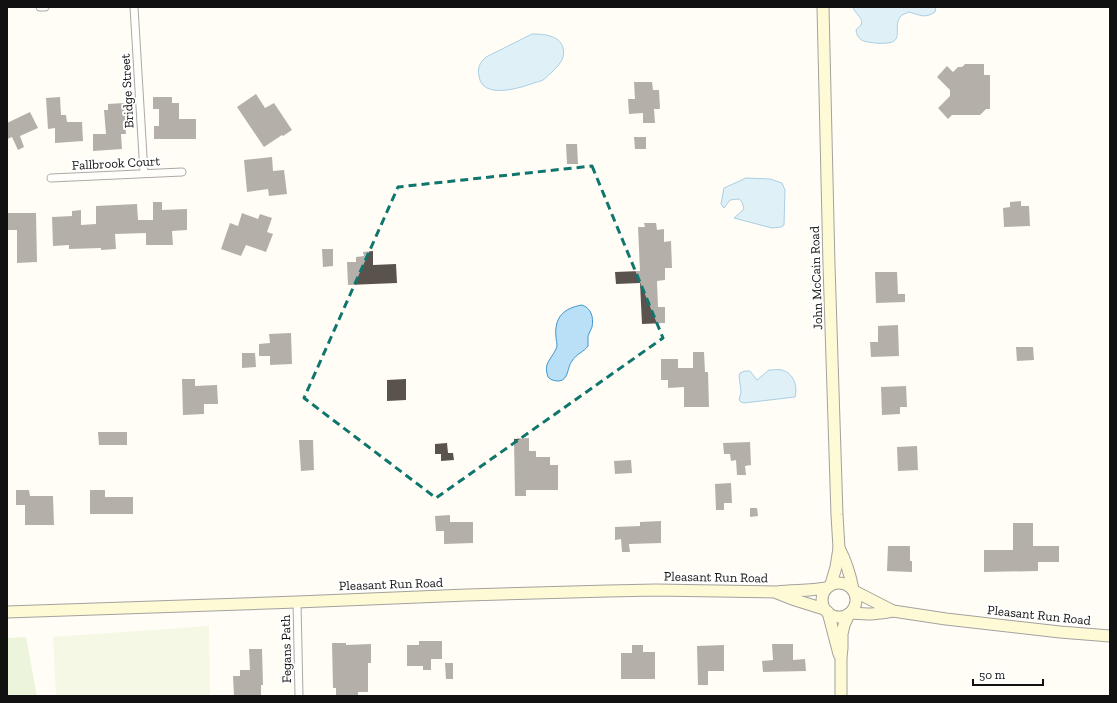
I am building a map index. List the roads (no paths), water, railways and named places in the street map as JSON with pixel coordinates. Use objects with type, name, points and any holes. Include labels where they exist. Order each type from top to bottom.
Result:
[{"type":"main road","name":"John McCain Road","points":[[823,7],[829,265],[839,548],[836,567],[828,586]]},
{"type":"main road","name":"John McCain Road","points":[[839,548],[850,573],[854,590]]},
{"type":"main road","points":[[850,573],[854,581],[871,599]]},
{"type":"main road","points":[[841,658],[822,600],[828,586],[840,582],[849,585],[854,590],[857,600],[854,609],[850,613],[844,625],[842,634],[841,696]]},
{"type":"main road","name":"Pleasant Run Road","points":[[7,612],[467,595],[649,590],[777,592],[789,590],[817,590],[828,586]]},
{"type":"main road","name":"Pleasant Run Road","points":[[854,590],[893,611],[1022,628],[1110,636]]},
{"type":"main road","name":"Pleasant Run Road","points":[[777,592],[826,611]]},
{"type":"main road","points":[[810,604],[824,616],[831,626]]},
{"type":"main road","points":[[826,611],[840,617],[850,613]]},
{"type":"main road","name":"Pleasant Run Road","points":[[850,613],[870,615],[883,614],[893,611]]},
{"type":"street","points":[[40,7],[45,7]]},
{"type":"street","name":"Bridge Street","points":[[134,7],[144,173]]},
{"type":"street","name":"Fallbrook Court","points":[[51,178],[182,172]]},
{"type":"street","name":"Fegans Path","points":[[297,602],[299,696]]},
{"type":"water","points":[[853,7],[936,7],[935,12],[925,16],[909,12],[902,15],[898,24],[896,40],[892,42],[875,43],[866,42],[858,37],[856,30],[861,25],[862,20]]},
{"type":"water","points":[[532,34],[550,36],[558,40],[564,52],[558,65],[542,80],[511,89],[494,90],[487,88],[482,83],[478,73],[481,63],[486,57]]},
{"type":"water","points":[[746,178],[770,179],[782,183],[785,190],[784,225],[781,227],[772,228],[734,218],[744,209],[742,202],[739,199],[730,200],[724,208],[721,204],[724,188]]},
{"type":"water","points":[[582,305],[588,308],[593,320],[588,336],[588,346],[570,364],[565,378],[559,381],[550,379],[546,368],[557,348],[556,330],[559,319],[565,311]]},
{"type":"water","points":[[769,370],[782,370],[790,374],[796,389],[795,397],[744,403],[741,402],[739,400],[741,392],[740,373],[750,371],[757,380]]}]
